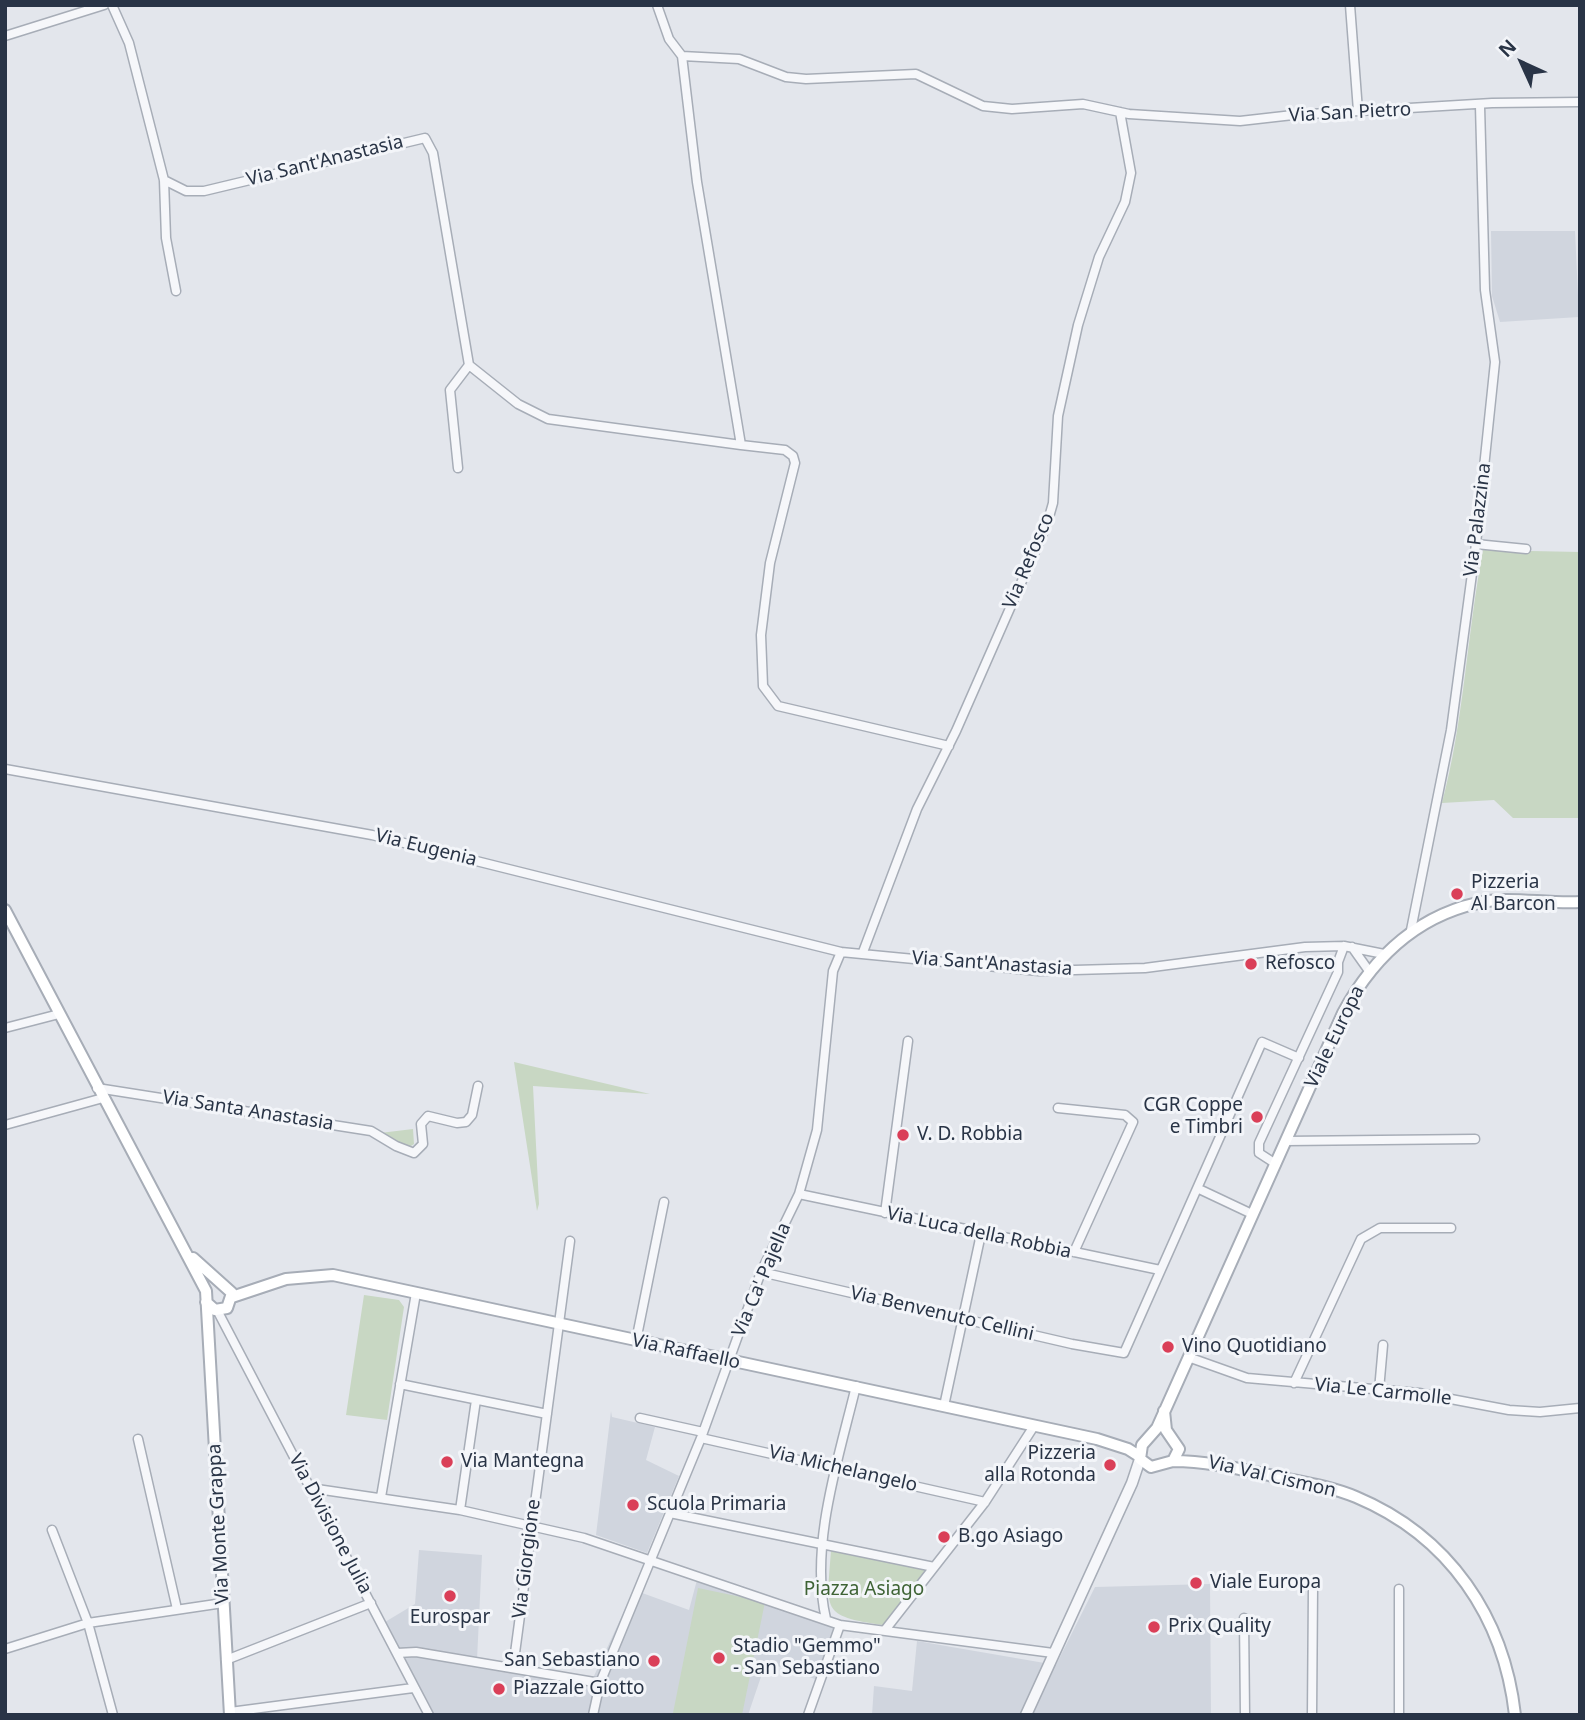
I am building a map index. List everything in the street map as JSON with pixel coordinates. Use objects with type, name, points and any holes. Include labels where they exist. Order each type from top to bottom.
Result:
[{"type":"main road","name":"Viale Europa","points":[[1139,1457],[1164,1411],[1343,1013],[1369,971],[1412,930],[1458,909],[1490,900],[1549,904],[1580,902]]},
{"type":"main road","points":[[5,910],[9,925],[60,1014],[184,1248],[206,1296],[225,1297]]},
{"type":"main road","points":[[184,1248],[225,1297]]},
{"type":"main road","name":"Via Raffaello","points":[[206,1296],[212,1284],[225,1297],[286,1279],[333,1275],[1115,1444],[1139,1457]]},
{"type":"main road","name":"Via Monte Grappa","points":[[206,1296],[230,1714]]},
{"type":"main road","name":"Via Monte Grappa","points":[[210,1334],[225,1297]]},
{"type":"main road","points":[[1164,1411],[1164,1423],[1179,1449],[1173,1461]]},
{"type":"main road","points":[[1148,1440],[1163,1435],[1174,1440]]},
{"type":"main road","name":"Via Raffaello","points":[[1115,1444],[1148,1440]]},
{"type":"main road","name":"Via Val Cismon","points":[[1174,1440],[1198,1461]]},
{"type":"main road","points":[[1139,1457],[1151,1467]]},
{"type":"main road","name":"Viale Europa","points":[[1151,1467],[1173,1461]]},
{"type":"main road","name":"Via Val Cismon","points":[[1173,1461],[1198,1461],[1322,1486],[1355,1497],[1427,1538],[1472,1589],[1496,1633],[1509,1674],[1515,1715]]},
{"type":"street","points":[[5,36],[104,5]]},
{"type":"street","points":[[112,5],[129,43],[164,180],[166,237],[176,291]]},
{"type":"street","points":[[657,5],[670,39],[682,56],[697,182],[741,445]]},
{"type":"street","points":[[1350,5],[1358,111]]},
{"type":"street","points":[[682,56],[738,59],[786,77],[806,79],[916,74],[984,106],[1013,109],[1083,104],[1119,112]]},
{"type":"street","name":"Via San Pietro","points":[[1119,112],[1240,121],[1358,111],[1580,102]]},
{"type":"street","name":"Via Palazzina","points":[[1412,930],[1447,755],[1476,544],[1495,362],[1485,290],[1480,106]]},
{"type":"street","name":"Via Refosco","points":[[863,952],[917,809],[949,746],[999,629],[1034,559],[1053,503],[1058,416],[1078,325],[1099,257],[1125,202],[1131,173],[1119,112]]},
{"type":"street","name":"Via Sant'Anastasia","points":[[164,180],[186,191],[204,191],[425,138],[433,153],[469,365]]},
{"type":"street","points":[[458,468],[450,390],[469,365],[518,404],[548,419],[785,450],[793,456],[795,463],[770,563],[761,635],[761,672],[766,695],[778,706],[949,746]]},
{"type":"street","points":[[1476,544],[1526,549]]},
{"type":"street","name":"Via Eugenia","points":[[5,769],[372,835],[841,952]]},
{"type":"street","name":"Via Sant'Anastasia","points":[[841,952],[863,952],[931,963],[1039,971],[1145,968],[1305,947],[1348,947],[1384,954]]},
{"type":"street","points":[[1348,947],[1369,971]]},
{"type":"street","name":"Viale Europa","points":[[1276,1164],[1259,1153],[1259,1143],[1338,972],[1338,962],[1348,947]]},
{"type":"street","name":"Via Ca' Pajella","points":[[593,1715],[600,1683],[648,1560],[702,1435],[761,1272],[799,1195],[817,1130],[833,971],[841,952]]},
{"type":"street","points":[[5,1028],[60,1014]]},
{"type":"street","points":[[885,1213],[908,1041]]},
{"type":"street","points":[[1160,1270],[1199,1189],[1262,1042],[1299,1058]]},
{"type":"street","name":"Via Santa Anastasia","points":[[97,1088],[371,1130],[396,1146],[414,1153],[420,1150],[423,1144],[421,1124],[428,1116],[457,1123],[466,1122],[472,1115],[478,1086]]},
{"type":"street","points":[[5,1125],[103,1098]]},
{"type":"street","points":[[1058,1108],[1125,1115],[1133,1122],[1074,1252]]},
{"type":"street","points":[[1286,1140],[1475,1139]]},
{"type":"street","points":[[1199,1189],[1252,1213]]},
{"type":"street","name":"Via Luca della Robbia","points":[[799,1195],[1160,1270]]},
{"type":"street","points":[[636,1341],[664,1202]]},
{"type":"street","points":[[1294,1383],[1361,1239],[1372,1230],[1380,1228],[1451,1228]]},
{"type":"street","points":[[944,1406],[965,1320],[981,1234]]},
{"type":"street","name":"Via Giorgione","points":[[513,1668],[570,1241]]},
{"type":"street","name":"Via Benvenuto Cellini","points":[[761,1272],[965,1320],[1124,1353],[1160,1270]]},
{"type":"street","points":[[381,1497],[416,1293]]},
{"type":"street","name":"Via Divisione Julia","points":[[225,1297],[229,1334],[429,1715]]},
{"type":"street","points":[[1379,1390],[1383,1345]]},
{"type":"street","name":"Via Le Carmolle","points":[[1188,1357],[1247,1378],[1443,1396],[1509,1410],[1540,1412],[1580,1408]]},
{"type":"street","points":[[400,1384],[547,1414]]},
{"type":"street","points":[[826,1619],[823,1543],[835,1467],[856,1386]]},
{"type":"street","points":[[460,1510],[476,1400]]},
{"type":"street","name":"Via Michelangelo","points":[[640,1418],[985,1502]]},
{"type":"street","points":[[885,1630],[985,1502],[1034,1426]]},
{"type":"street","points":[[138,1438],[177,1609]]},
{"type":"street","name":"Viale Europa","points":[[1026,1715],[1132,1482],[1139,1457]]},
{"type":"street","name":"Viale Europa","points":[[1132,1482],[1151,1467]]},
{"type":"street","points":[[310,1488],[460,1510],[584,1538],[840,1625],[1053,1653]]},
{"type":"street","points":[[670,1513],[934,1567]]},
{"type":"street","points":[[52,1530],[88,1623],[113,1715]]},
{"type":"street","points":[[1312,1715],[1313,1588]]},
{"type":"street","points":[[1399,1589],[1399,1715]]},
{"type":"street","points":[[226,1660],[371,1603]]},
{"type":"street","points":[[5,1649],[88,1623],[223,1604]]},
{"type":"street","points":[[1244,1618],[1245,1715]]},
{"type":"street","points":[[808,1715],[840,1625]]},
{"type":"street","points":[[397,1653],[416,1652],[600,1683]]},
{"type":"street","points":[[230,1714],[413,1688]]},
{"type":"shaded area","points":[[1491,231],[1575,231],[1579,317],[1500,322],[1492,296]]},
{"type":"shaded area","name":"Scuola Primaria","points":[[611,1411],[612,1417],[655,1427],[646,1460],[679,1476],[647,1553],[596,1535]]},
{"type":"shaded area","points":[[419,1550],[482,1555],[477,1660],[593,1678],[634,1590],[689,1610],[698,1576],[826,1619],[836,1631],[815,1679],[766,1662],[748,1715],[435,1715],[385,1622],[415,1604]]},
{"type":"shaded area","points":[[1210,1584],[1211,1715],[872,1715],[874,1686],[912,1691],[917,1641],[1056,1665],[1095,1587]]},
{"type":"green space","points":[[1483,550],[1580,552],[1580,818],[1513,818],[1494,800],[1442,803],[1455,741]]},
{"type":"green space","points":[[514,1062],[650,1094],[533,1086],[539,1204],[537,1211]]},
{"type":"green space","points":[[413,1129],[414,1144],[408,1148],[380,1133]]},
{"type":"green space","points":[[364,1295],[399,1300],[404,1307],[387,1420],[346,1415]]},
{"type":"green space","name":"Piazza Asiago","points":[[831,1550],[926,1570],[883,1625],[863,1622],[848,1618],[832,1607],[829,1598]]},
{"type":"green space","name":"Stadio \"Gemmo\" - San Sebastiano","points":[[698,1588],[765,1602],[742,1715],[673,1713]]},
{"type":"place","name":"Pizzeria Al Barcon","points":[[1457,894]]},
{"type":"place","name":"Refosco","points":[[1251,964]]},
{"type":"place","name":"CGR Coppe e Timbri","points":[[1257,1117]]},
{"type":"place","name":"V. D. Robbia","points":[[903,1135]]},
{"type":"place","name":"Vino Quotidiano","points":[[1168,1347]]},
{"type":"place","name":"Via Mantegna","points":[[447,1462]]},
{"type":"place","name":"Pizzeria alla Rotonda","points":[[1110,1465]]},
{"type":"place","name":"Scuola Primaria","points":[[633,1505]]},
{"type":"place","name":"B.go Asiago","points":[[944,1537]]},
{"type":"place","name":"Viale Europa","points":[[1196,1583]]},
{"type":"place","name":"Eurospar","points":[[450,1596]]},
{"type":"place","name":"Prix Quality","points":[[1154,1627]]},
{"type":"place","name":"Stadio \"Gemmo\" - San Sebastiano","points":[[719,1658]]},
{"type":"place","name":"San Sebastiano","points":[[654,1661]]},
{"type":"place","name":"Piazzale Giotto","points":[[499,1689]]}]
